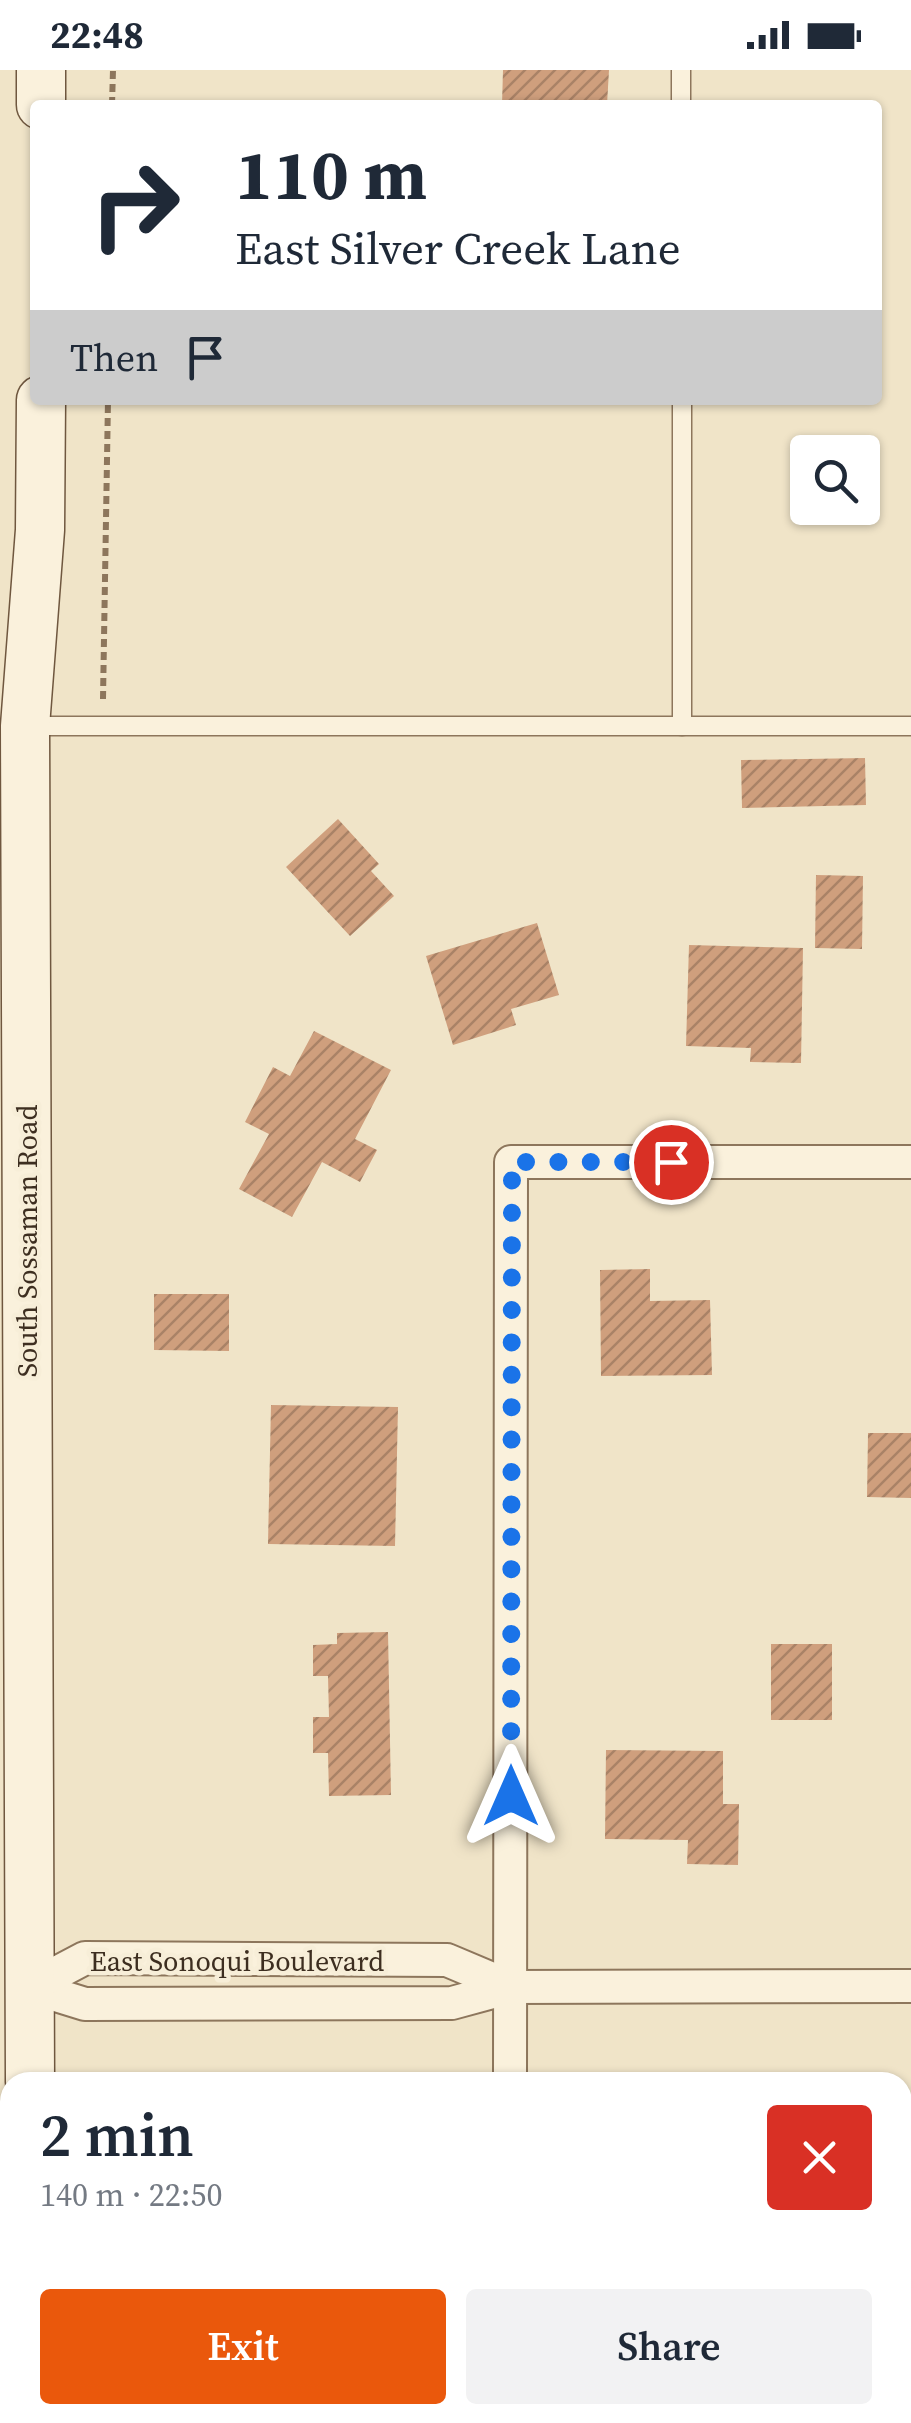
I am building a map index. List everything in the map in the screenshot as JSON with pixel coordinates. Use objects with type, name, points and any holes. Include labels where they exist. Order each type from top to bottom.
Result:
[{"type":"main road","points":[[41,70],[41,100]]},
{"type":"main road","name":"South Sossaman Road","points":[[30,2072],[25,726],[40,530],[40,405]]},
{"type":"street","points":[[510,2072],[512,1162],[911,1162]]},
{"type":"street","name":"East Sonoqui Boulevard","points":[[30,1986],[85,1958],[104,1958],[447,1960],[511,1987]]},
{"type":"street","name":"East Sonoqui Boulevard","points":[[30,1986],[85,2004],[452,2003],[511,1987],[911,1986]]},
{"type":"lane","points":[[681,70],[681,100]]},
{"type":"lane","points":[[682,405],[682,726]]},
{"type":"lane","points":[[25,726],[911,726]]},
{"type":"path","points":[[112,100],[113,70]]},
{"type":"path","points":[[102,726],[108,405]]},
{"type":"building","points":[[503,70],[609,70],[607,100],[502,100]]},
{"type":"building","points":[[865,758],[866,805],[742,808],[741,760]]},
{"type":"building","points":[[338,819],[379,864],[371,871],[394,896],[350,936],[286,867]]},
{"type":"building","points":[[816,875],[863,876],[862,949],[815,948]]},
{"type":"building","points":[[537,923],[559,995],[511,1009],[516,1025],[453,1045],[426,956]]},
{"type":"building","points":[[689,945],[803,948],[801,1063],[750,1062],[751,1048],[686,1046]]},
{"type":"building","points":[[314,1031],[391,1070],[355,1139],[377,1150],[360,1182],[322,1162],[292,1217],[239,1189],[269,1134],[245,1122],[273,1067],[290,1076]]},
{"type":"building","points":[[650,1269],[650,1301],[710,1300],[712,1375],[601,1376],[600,1270]]},
{"type":"building","points":[[154,1294],[229,1294],[229,1351],[154,1350]]},
{"type":"building","points":[[271,1405],[398,1407],[395,1546],[268,1544]]},
{"type":"building","points":[[868,1433],[911,1433],[911,1498],[867,1497]]},
{"type":"building","points":[[388,1632],[391,1795],[329,1796],[328,1753],[313,1753],[313,1717],[329,1717],[328,1676],[313,1676],[313,1645],[337,1644],[337,1633]]},
{"type":"building","points":[[771,1644],[832,1644],[832,1720],[771,1720]]},
{"type":"building","points":[[606,1750],[723,1751],[723,1804],[739,1804],[738,1865],[687,1864],[688,1840],[605,1839]]},
{"type":"route","points":[[511,1796],[512,1162],[671,1162]]}]
